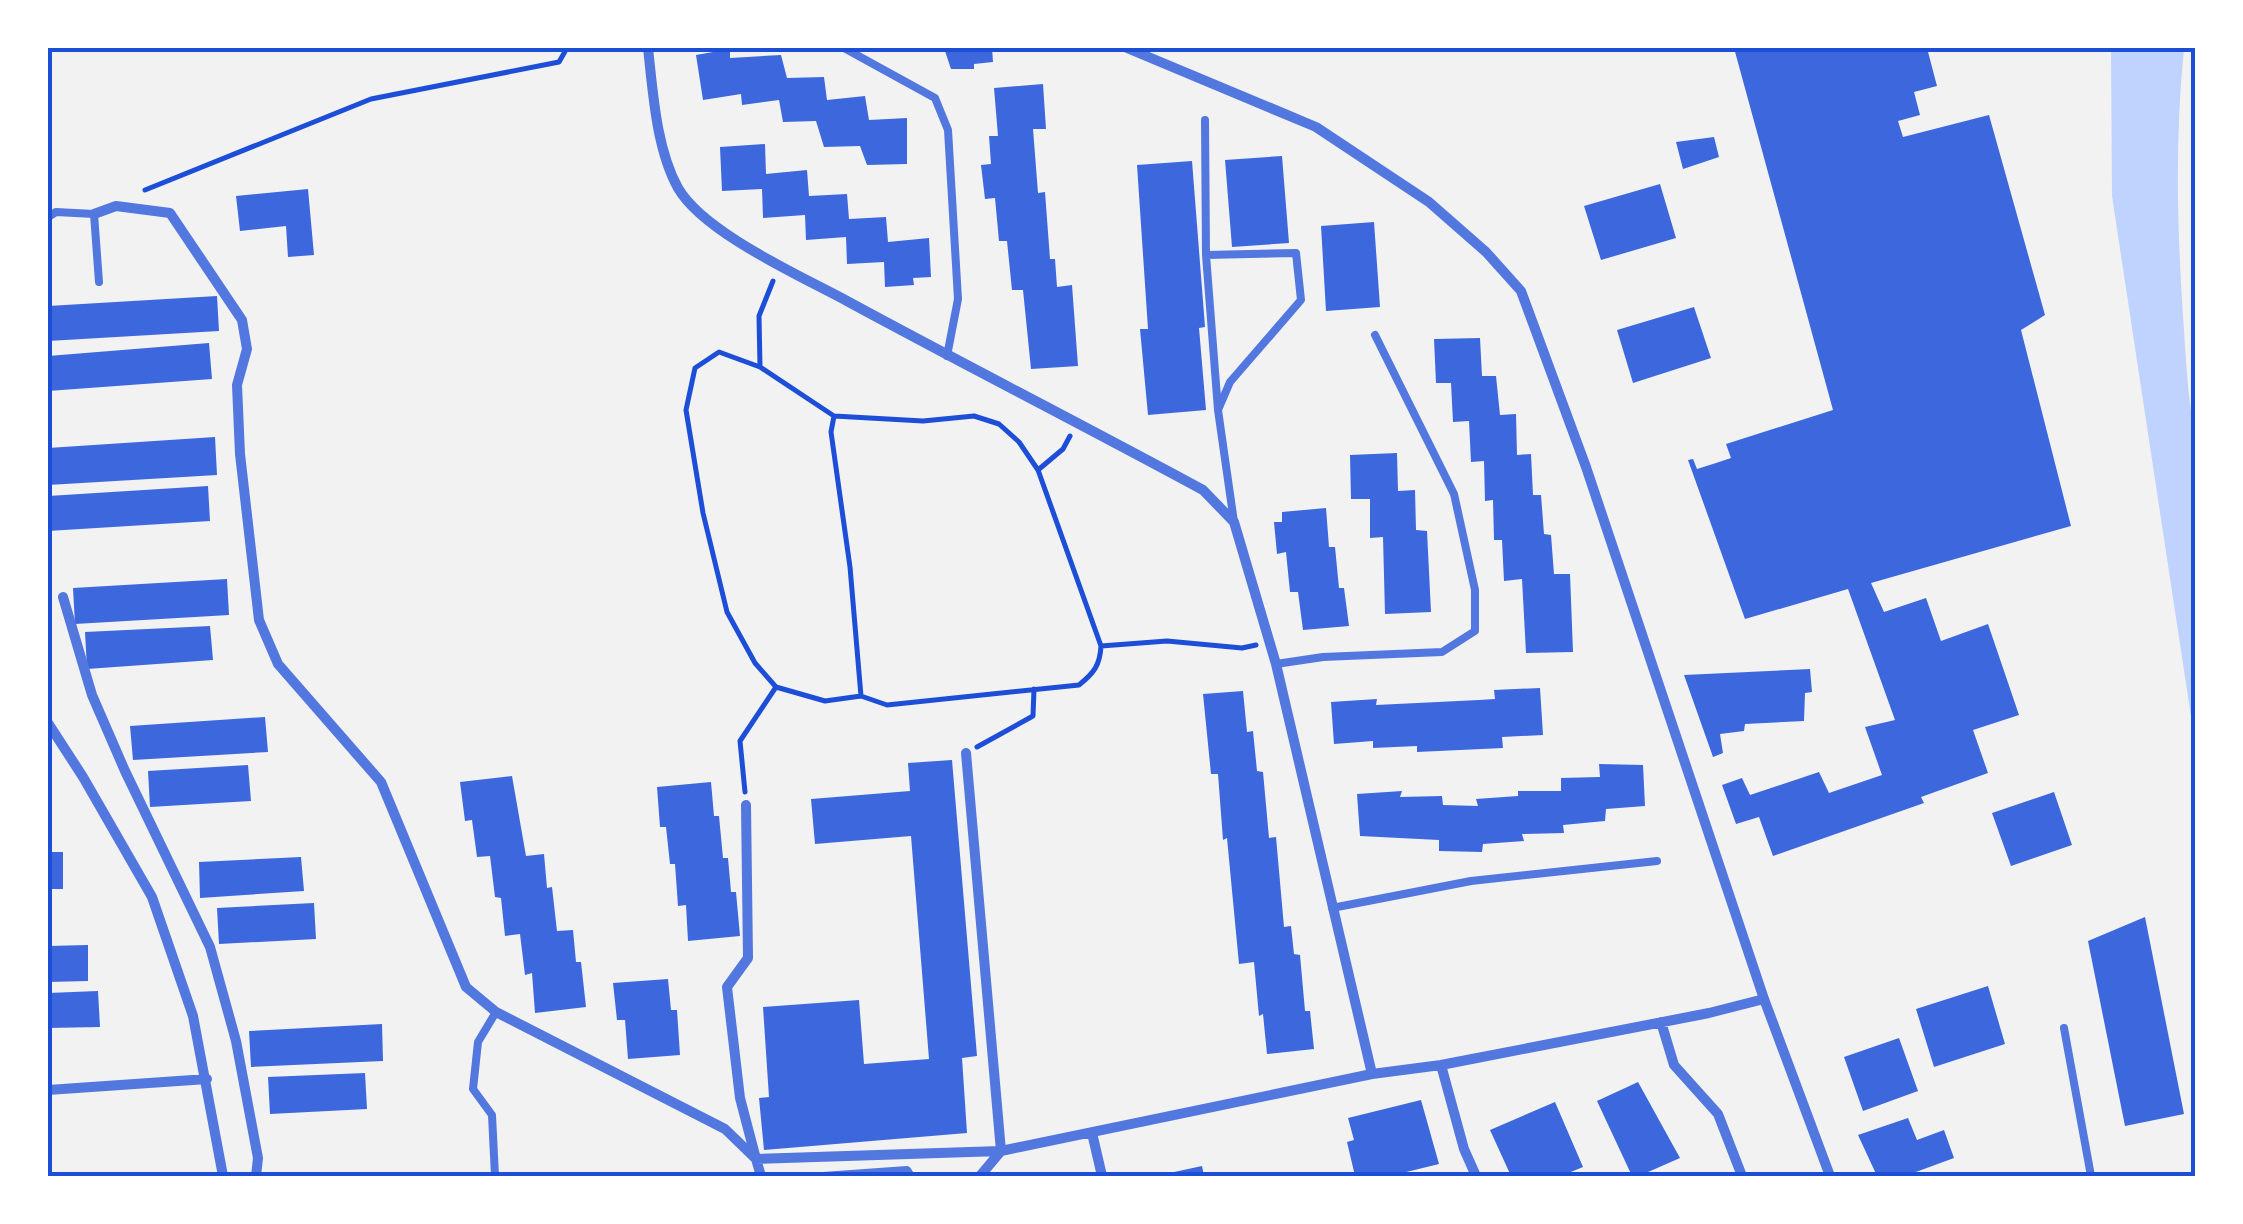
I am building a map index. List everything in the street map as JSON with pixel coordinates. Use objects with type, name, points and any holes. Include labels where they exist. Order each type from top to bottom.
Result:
[{"type":"street","points":[[648,48],[661,140],[679,189],[708,222],[947,356],[1203,490],[1234,522],[1276,664],[1372,1074]]},
{"type":"street","points":[[1126,48],[1316,127],[1428,202],[1486,252],[1520,292],[1586,467],[1764,999],[1830,1176]]},
{"type":"street","points":[[94,214],[116,206],[170,214],[242,320],[247,349],[237,385],[240,454],[259,620],[278,664],[381,782],[466,988],[496,1012],[725,1129],[756,1159],[1000,1151],[1764,999]]},
{"type":"street","points":[[62,596],[99,710],[124,771],[210,947],[236,1041],[258,1158],[256,1176]]},
{"type":"street","points":[[48,723],[152,897],[193,1016],[223,1176]]},
{"type":"street","points":[[966,753],[1000,1151],[980,1176]]},
{"type":"street","points":[[746,805],[748,958],[727,987],[740,1098],[761,1176]]},
{"type":"street","points":[[1662,1022],[1674,1065],[1718,1114],[1742,1176]]},
{"type":"street","points":[[1441,1065],[1464,1149],[1476,1176]]},
{"type":"street","points":[[48,1090],[207,1079]]},
{"type":"street","points":[[1092,1133],[1102,1176]]},
{"type":"lane","points":[[844,48],[935,98],[948,130],[958,299],[947,356]]},
{"type":"lane","points":[[1205,120],[1206,255],[1218,410],[1234,522]]},
{"type":"lane","points":[[48,217],[56,212],[94,214],[99,282]]},
{"type":"lane","points":[[1206,255],[1296,252],[1302,300],[1230,382],[1218,410]]},
{"type":"lane","points":[[1276,664],[1323,657],[1442,652],[1475,631],[1475,590],[1454,494],[1375,334]]},
{"type":"lane","points":[[1332,908],[1471,880],[1656,861]]},
{"type":"lane","points":[[495,1176],[492,1115],[473,1089],[478,1042],[496,1012]]},
{"type":"lane","points":[[2064,1028],[2091,1176]]},
{"type":"lane","points":[[823,1176],[907,1170],[911,1176]]},
{"type":"path","points":[[116,206],[134,195],[370,99],[559,62],[567,48]]},
{"type":"path","points":[[760,366],[759,316],[780,265]]},
{"type":"path","points":[[719,352],[760,366],[834,416],[909,421],[974,416],[999,424],[1038,470],[1100,646],[1100,660],[1093,674],[1079,684],[886,705],[861,696],[825,701],[776,687],[755,663],[727,612],[703,513],[686,410],[696,368],[719,352]]},
{"type":"path","points":[[834,416],[832,432],[850,568],[861,696]]},
{"type":"path","points":[[1038,470],[1063,449],[1078,422]]},
{"type":"path","points":[[1100,646],[1167,642],[1242,648],[1269,644]]},
{"type":"path","points":[[746,805],[740,741],[776,687]]},
{"type":"path","points":[[966,753],[1034,716],[1034,689]]},
{"type":"water","points":[[2111,48],[2184,48],[2178,215],[2187,377],[2196,438],[2195,743],[2112,196]]},
{"type":"building","points":[[944,48],[992,48],[993,62],[974,64],[974,69],[951,69]]},
{"type":"building","points":[[1734,48],[1927,48],[1937,86],[1914,92],[1920,115],[1898,121],[1903,137],[1989,115],[2045,315],[2021,330],[2071,526],[1871,583],[1884,612],[1926,598],[1941,641],[1988,624],[2019,715],[1973,730],[1988,773],[1921,797],[1924,803],[1773,856],[1759,817],[1736,824],[1722,785],[1742,778],[1750,795],[1819,772],[1829,793],[1882,775],[1865,727],[1895,720],[1848,589],[1745,619],[1688,460],[1693,459],[1697,469],[1731,458],[1726,444],[1833,410]]},
{"type":"building","points":[[730,49],[730,58],[781,55],[787,78],[824,77],[827,100],[865,96],[869,120],[907,118],[907,164],[867,165],[860,146],[824,147],[816,121],[783,122],[779,100],[742,105],[741,94],[703,100],[696,55]]},
{"type":"building","points":[[1043,84],[1046,129],[1033,129],[1038,193],[1045,192],[1050,259],[1055,259],[1057,287],[1072,285],[1078,366],[1031,369],[1023,290],[1012,290],[1007,241],[999,241],[995,198],[985,199],[981,165],[991,164],[989,136],[998,136],[994,88]]},
{"type":"building","points":[[1714,137],[1719,157],[1683,169],[1676,142]]},
{"type":"building","points":[[765,144],[766,174],[807,170],[809,196],[847,194],[849,219],[886,217],[888,242],[929,238],[931,277],[913,278],[914,285],[885,287],[884,262],[847,264],[846,237],[806,240],[805,215],[763,218],[762,189],[722,191],[720,147]]},
{"type":"building","points":[[1282,156],[1289,243],[1232,247],[1225,160]]},
{"type":"building","points":[[1192,161],[1205,327],[1199,328],[1206,410],[1148,415],[1140,329],[1148,329],[1137,165]]},
{"type":"building","points":[[1660,184],[1676,238],[1601,260],[1584,206]]},
{"type":"building","points":[[308,189],[314,255],[288,257],[286,226],[240,231],[236,196]]},
{"type":"building","points":[[1374,222],[1380,307],[1326,311],[1321,226]]},
{"type":"building","points":[[217,296],[219,331],[48,341],[48,306]]},
{"type":"building","points":[[1694,307],[1711,358],[1633,383],[1617,330]]},
{"type":"building","points":[[1480,338],[1482,376],[1496,376],[1500,415],[1516,414],[1517,455],[1531,454],[1533,495],[1541,495],[1544,534],[1551,535],[1554,574],[1570,574],[1573,652],[1526,653],[1522,579],[1504,581],[1502,540],[1494,540],[1493,500],[1485,501],[1484,461],[1471,462],[1469,421],[1453,422],[1451,383],[1436,383],[1434,339]]},
{"type":"building","points":[[209,343],[212,379],[48,391],[48,356]]},
{"type":"building","points":[[215,437],[217,475],[48,485],[48,448]]},
{"type":"building","points":[[1397,453],[1398,491],[1415,490],[1416,530],[1427,531],[1431,612],[1385,614],[1383,537],[1370,538],[1370,499],[1351,499],[1350,455]]},
{"type":"building","points":[[208,486],[210,521],[48,531],[48,496]]},
{"type":"building","points":[[1326,508],[1329,547],[1335,547],[1339,588],[1344,588],[1349,626],[1303,630],[1298,592],[1290,592],[1286,552],[1277,554],[1274,522],[1282,522],[1282,512]]},
{"type":"building","points":[[227,579],[229,615],[75,624],[73,588]]},
{"type":"building","points":[[210,626],[213,660],[87,669],[85,632]]},
{"type":"building","points":[[1810,669],[1812,692],[1805,693],[1804,721],[1745,724],[1744,731],[1720,734],[1723,753],[1713,757],[1684,675]]},
{"type":"building","points":[[1540,688],[1543,735],[1502,737],[1503,748],[1417,752],[1417,746],[1373,748],[1373,741],[1334,744],[1331,702],[1377,699],[1376,705],[1495,699],[1494,690]]},
{"type":"building","points":[[1243,691],[1247,732],[1253,731],[1257,771],[1263,772],[1269,838],[1276,837],[1284,927],[1291,926],[1294,954],[1300,955],[1305,1011],[1310,1011],[1314,1049],[1267,1054],[1254,962],[1239,964],[1227,838],[1223,840],[1218,774],[1211,774],[1203,694]]},
{"type":"building","points":[[265,717],[268,752],[133,760],[130,726]]},
{"type":"building","points":[[952,760],[977,1056],[962,1058],[967,1133],[764,1150],[759,1098],[769,1097],[763,1007],[859,1000],[864,1064],[929,1059],[911,836],[815,844],[811,799],[910,791],[908,763]]},
{"type":"building","points":[[1599,764],[1643,765],[1645,806],[1606,809],[1605,821],[1563,825],[1564,833],[1522,834],[1524,841],[1483,844],[1482,852],[1439,851],[1439,840],[1360,836],[1357,794],[1402,791],[1400,797],[1442,796],[1443,805],[1478,806],[1476,799],[1518,796],[1518,791],[1561,791],[1561,778],[1600,777]]},
{"type":"building","points":[[248,765],[251,801],[150,807],[148,771]]},
{"type":"building","points":[[512,776],[526,856],[544,854],[557,931],[573,930],[586,1007],[535,1013],[532,973],[525,975],[520,934],[505,936],[501,898],[495,897],[490,856],[477,857],[472,820],[465,821],[460,782]]},
{"type":"building","points":[[711,782],[723,858],[728,858],[731,892],[736,892],[740,936],[688,941],[686,905],[678,906],[675,864],[670,864],[666,827],[660,827],[657,787]]},
{"type":"building","points":[[2054,792],[2072,845],[2011,866],[1992,813]]},
{"type":"building","points":[[48,852],[63,852],[63,889],[48,889]]},
{"type":"building","points":[[301,857],[304,891],[200,898],[199,862]]},
{"type":"building","points":[[314,903],[316,939],[219,944],[217,908]]},
{"type":"building","points":[[2145,917],[2184,1114],[2125,1126],[2088,941]]},
{"type":"building","points":[[88,945],[88,981],[48,982],[48,946]]},
{"type":"building","points":[[668,979],[671,1010],[677,1010],[680,1055],[628,1059],[625,1020],[617,1020],[613,983]]},
{"type":"building","points":[[1988,986],[2005,1044],[1934,1067],[1916,1009]]},
{"type":"building","points":[[98,991],[100,1027],[48,1028],[48,993]]},
{"type":"building","points":[[382,1024],[383,1061],[251,1067],[249,1031]]},
{"type":"building","points":[[1899,1038],[1918,1091],[1863,1111],[1844,1057]]},
{"type":"building","points":[[365,1073],[367,1109],[270,1114],[268,1077]]},
{"type":"building","points":[[1638,1082],[1680,1158],[1632,1176],[1597,1101]]},
{"type":"building","points":[[1421,1100],[1439,1164],[1390,1176],[1355,1176],[1347,1142],[1354,1140],[1348,1118]]},
{"type":"building","points":[[1555,1102],[1583,1167],[1561,1176],[1511,1176],[1490,1130]]},
{"type":"building","points":[[1908,1118],[1917,1140],[1944,1130],[1954,1158],[1905,1176],[1877,1176],[1858,1135]]},
{"type":"building","points":[[1202,1166],[1204,1176],[1160,1176],[1160,1175]]}]
